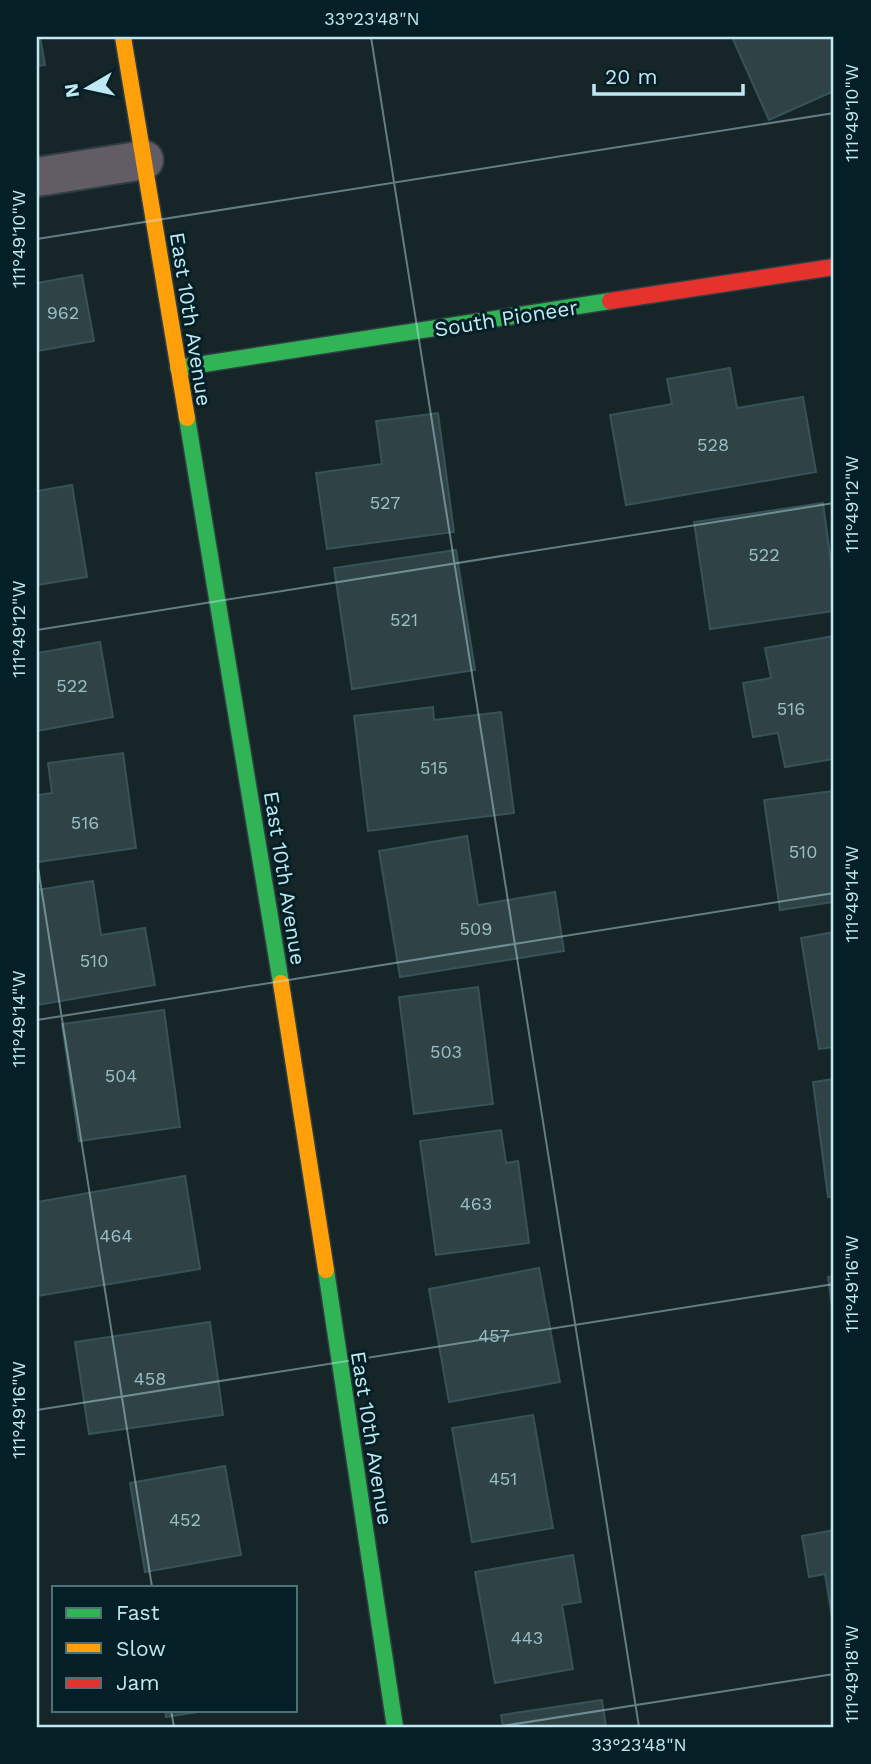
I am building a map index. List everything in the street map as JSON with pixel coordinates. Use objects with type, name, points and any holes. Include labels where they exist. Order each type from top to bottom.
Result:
[{"type":"street","name":"East 10th Avenue","points":[[123,37],[290,1036],[395,1727]]},
{"type":"street","points":[[37,177],[144,160]]},
{"type":"street","name":"South Pioneer","points":[[178,368],[834,267]]},
{"type":"building","points":[[37,37],[40,37],[45,65],[37,66]]},
{"type":"building","points":[[732,37],[834,37],[834,91],[769,120]]},
{"type":"building","points":[[82,275],[94,341],[37,351],[37,283]]},
{"type":"building","points":[[730,368],[737,408],[803,397],[816,472],[626,505],[610,415],[672,404],[667,379]]},
{"type":"building","points":[[438,413],[454,532],[327,549],[316,473],[382,464],[376,421]]},
{"type":"building","points":[[72,485],[87,577],[37,585],[37,491]]},
{"type":"building","points":[[823,503],[834,585],[834,611],[710,629],[694,522]]},
{"type":"building","points":[[456,550],[475,670],[352,689],[334,568]]},
{"type":"building","points":[[834,636],[834,759],[785,767],[778,733],[753,737],[743,683],[771,678],[765,648]]},
{"type":"building","points":[[100,642],[113,717],[37,731],[37,653]]},
{"type":"building","points":[[433,707],[434,720],[501,712],[514,813],[368,831],[354,716]]},
{"type":"building","points":[[123,753],[136,848],[38,862],[37,795],[52,793],[48,763]]},
{"type":"building","points":[[834,791],[834,902],[780,910],[764,800]]},
{"type":"building","points":[[467,836],[478,905],[555,892],[564,951],[400,977],[379,851]]},
{"type":"building","points":[[93,881],[101,935],[145,928],[155,985],[37,1005],[37,890]]},
{"type":"building","points":[[834,932],[834,1047],[819,1049],[801,938]]},
{"type":"building","points":[[478,987],[493,1104],[414,1114],[399,997]]},
{"type":"building","points":[[164,1010],[180,1127],[79,1141],[62,1024]]},
{"type":"building","points":[[834,1079],[834,1196],[828,1197],[813,1082]]},
{"type":"building","points":[[501,1130],[506,1163],[518,1161],[529,1243],[436,1255],[420,1141]]},
{"type":"building","points":[[185,1176],[200,1269],[37,1296],[37,1202]]},
{"type":"building","points":[[539,1268],[560,1382],[449,1402],[429,1289]]},
{"type":"building","points":[[834,1276],[834,1322],[828,1277]]},
{"type":"building","points":[[210,1322],[223,1415],[89,1434],[75,1342]]},
{"type":"building","points":[[533,1415],[553,1528],[472,1542],[452,1428]]},
{"type":"building","points":[[225,1466],[241,1555],[145,1572],[130,1483]]},
{"type":"building","points":[[834,1530],[834,1629],[825,1574],[809,1577],[802,1536]]},
{"type":"building","points":[[573,1555],[581,1602],[562,1605],[573,1669],[495,1683],[475,1572]]},
{"type":"building","points":[[602,1700],[606,1727],[503,1727],[501,1715]]},
{"type":"building","points":[[165,1712],[197,1712],[166,1717]]},
{"type":"traffic: fast","points":[[178,368],[610,301]]},
{"type":"traffic: fast","points":[[187,418],[281,983]]},
{"type":"traffic: fast","points":[[326,1270],[395,1727]]},
{"type":"traffic: slow","points":[[123,37],[187,418]]},
{"type":"traffic: slow","points":[[281,983],[326,1270]]},
{"type":"traffic: jam","points":[[610,301],[834,267]]}]
